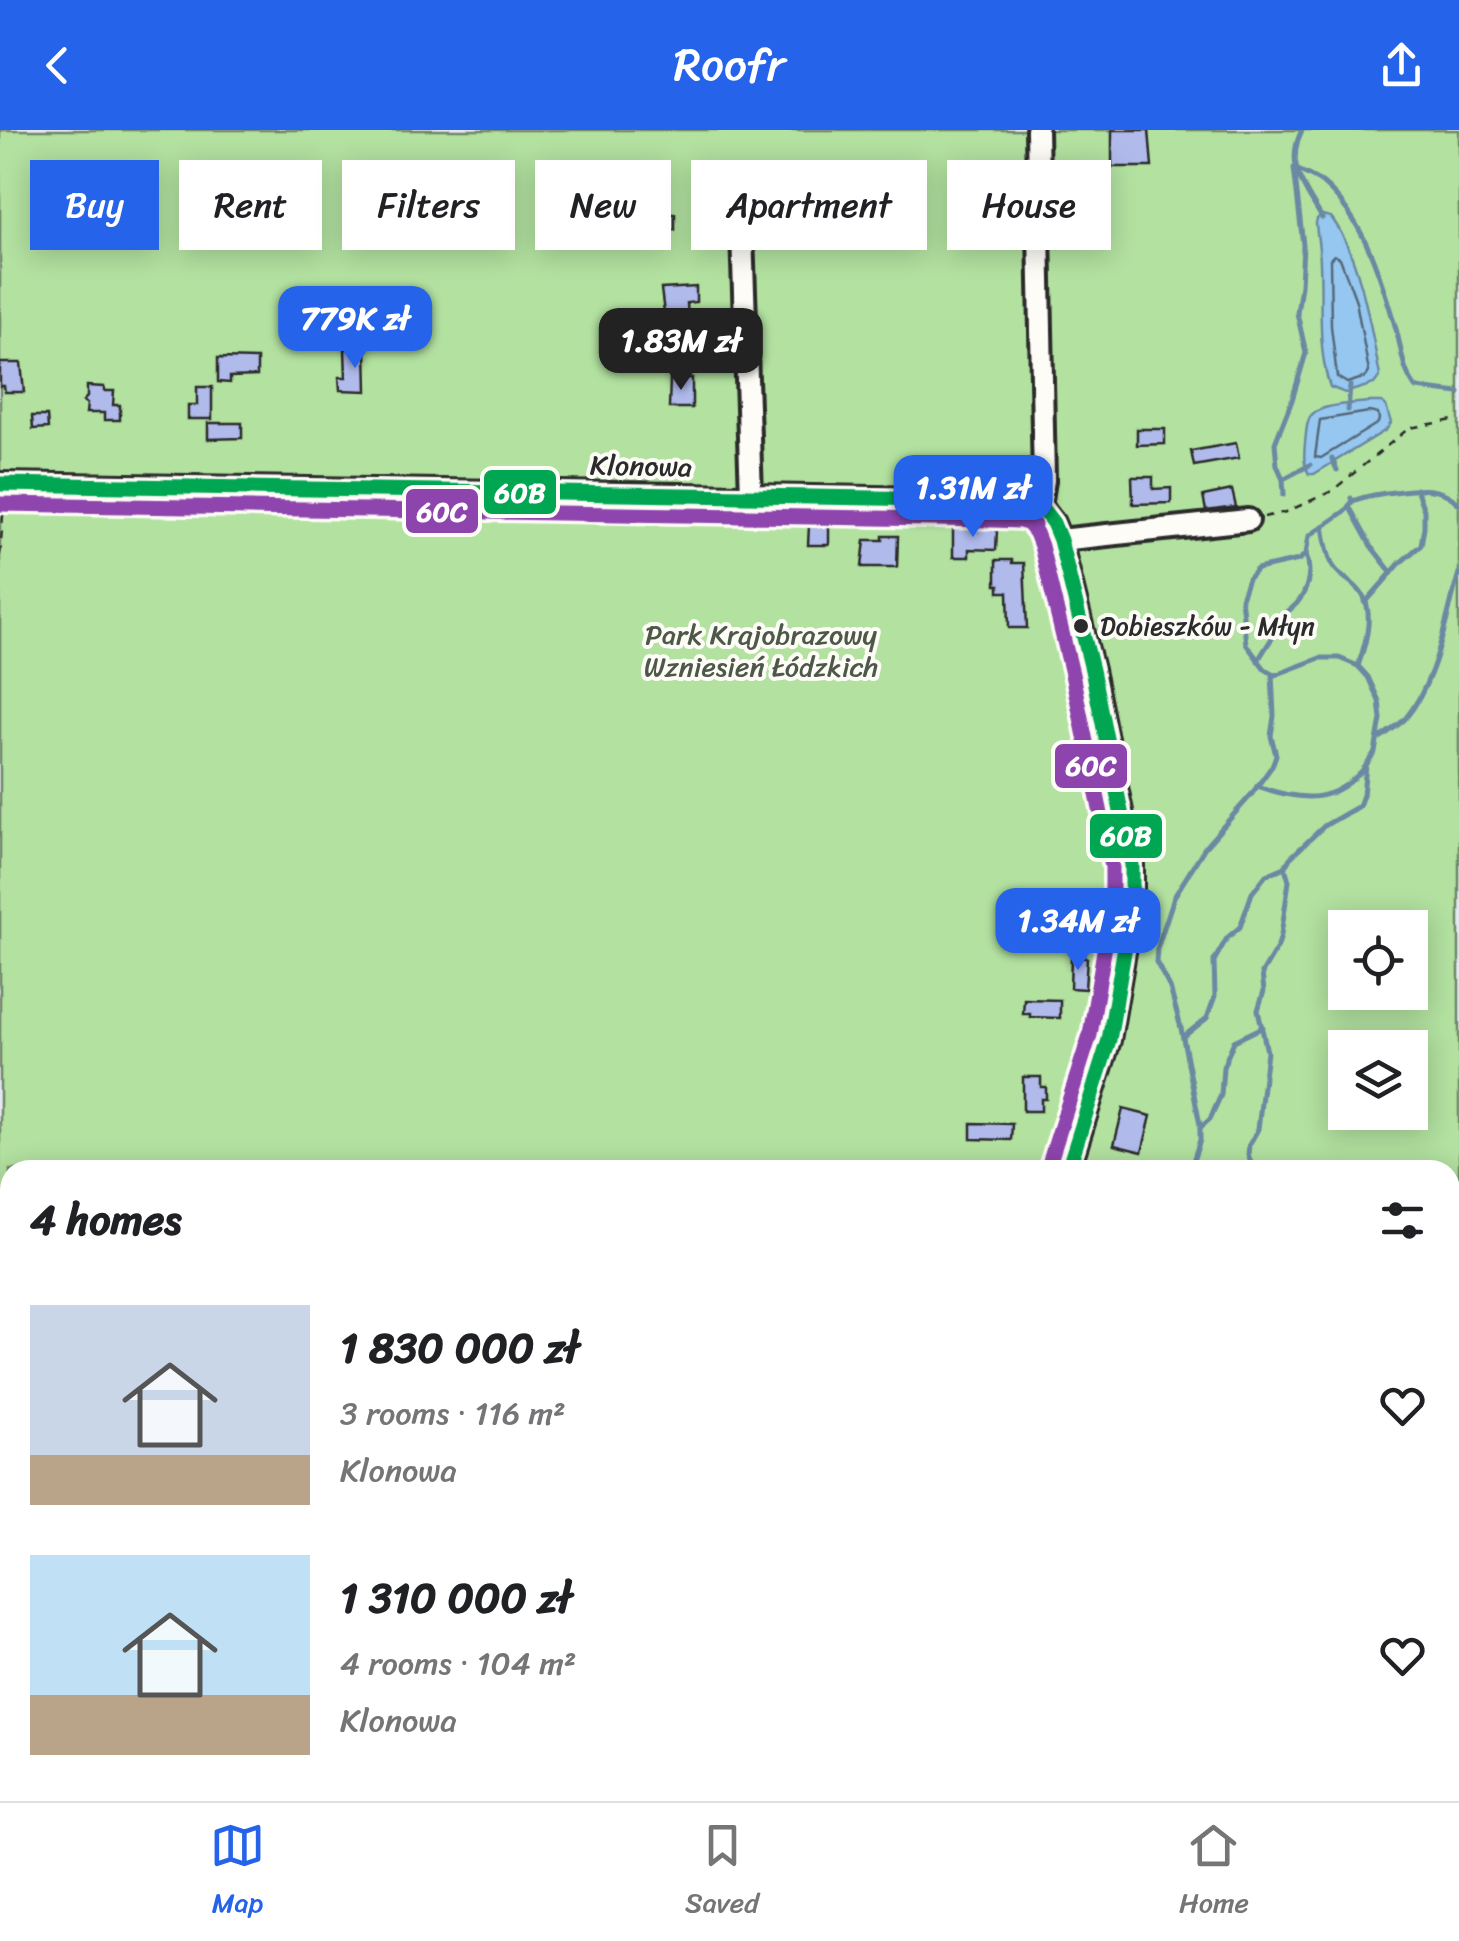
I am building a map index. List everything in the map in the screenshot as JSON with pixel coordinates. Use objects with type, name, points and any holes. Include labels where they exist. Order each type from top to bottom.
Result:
[{"type":"street","points":[[1037,130],[1044,480],[1040,506],[1060,540],[1092,670],[1132,864],[1132,905],[1110,1040],[1071,1160]]},
{"type":"street","points":[[742,250],[750,495]]},
{"type":"street","name":"Klonowa","points":[[3,484],[1023,500],[1040,506]]},
{"type":"street","points":[[1060,540],[1248,520]]},
{"type":"path","points":[[1248,520],[1286,512],[1332,491],[1409,428],[1459,419]]},
{"type":"path","points":[[0,555],[3,484]]},
{"type":"green space","name":"Park Krajobrazowy Wzniesień Łódzkich","points":[[0,130],[1459,130],[1459,1160],[0,1160]]},
{"type":"water","points":[[1322,215],[1331,217],[1350,251],[1380,376],[1374,384],[1345,393],[1330,387],[1323,357],[1316,223]]},
{"type":"water","points":[[1382,402],[1386,406],[1391,423],[1386,430],[1309,474],[1304,452],[1312,414],[1344,404]]},
{"type":"building","points":[[1112,130],[1149,130],[1152,167],[1112,167]]},
{"type":"building","points":[[671,214],[675,214],[675,230],[671,230]]},
{"type":"building","points":[[696,287],[696,302],[687,303],[688,320],[665,321],[661,289]]},
{"type":"building","points":[[345,349],[366,349],[367,391],[340,390],[339,377],[346,377]]},
{"type":"building","points":[[218,358],[257,359],[257,376],[230,377],[230,383],[218,382]]},
{"type":"building","points":[[0,363],[21,363],[24,392],[5,392],[4,386],[0,386]]},
{"type":"building","points":[[670,378],[692,378],[692,408],[669,408]]},
{"type":"building","points":[[87,386],[114,391],[113,405],[120,405],[120,420],[104,420],[104,413],[86,413],[87,404],[83,401]]},
{"type":"building","points":[[197,387],[212,387],[212,419],[188,419],[188,405],[197,405]]},
{"type":"building","points":[[32,416],[47,416],[48,428],[33,429]]},
{"type":"building","points":[[208,423],[242,423],[242,438],[208,439]]},
{"type":"building","points":[[1137,429],[1165,429],[1165,444],[1137,445]]},
{"type":"building","points":[[1236,443],[1239,458],[1194,466],[1191,451]]},
{"type":"building","points":[[1132,477],[1153,477],[1153,489],[1171,488],[1171,503],[1133,504]]},
{"type":"building","points":[[1232,490],[1236,507],[1206,511],[1203,496]]},
{"type":"building","points":[[809,525],[829,525],[829,545],[808,545]]},
{"type":"building","points":[[953,526],[997,530],[996,550],[969,549],[969,557],[953,557]]},
{"type":"building","points":[[883,536],[898,536],[897,567],[862,567],[865,540],[883,540]]},
{"type":"building","points":[[996,560],[1024,563],[1027,628],[1009,628],[1008,592],[999,592],[996,585]]},
{"type":"building","points":[[1071,957],[1087,958],[1085,989],[1070,988]]},
{"type":"building","points":[[1024,999],[1060,1000],[1060,1018],[1023,1014]]},
{"type":"building","points":[[1023,1077],[1041,1077],[1046,1099],[1041,1099],[1041,1111],[1023,1111]]},
{"type":"building","points":[[1123,1109],[1151,1116],[1142,1152],[1114,1145]]},
{"type":"building","points":[[971,1123],[1012,1124],[1011,1140],[971,1139]]},
{"type":"waterway","points":[[1302,130],[1296,165],[1322,218]]},
{"type":"waterway","points":[[1284,495],[1275,443],[1306,353],[1297,313],[1303,245],[1294,168],[1322,183],[1337,198],[1370,250],[1405,367],[1416,388],[1459,393]]},
{"type":"waterway","points":[[1348,410],[1350,386]]},
{"type":"waterway","points":[[1332,459],[1337,470]]},
{"type":"waterway","points":[[1283,479],[1310,465]]},
{"type":"waterway","points":[[1365,603],[1421,545],[1424,510],[1416,489]]},
{"type":"waterway","points":[[1353,501],[1425,489],[1443,493],[1459,504]]},
{"type":"waterway","points":[[1250,1160],[1249,1145],[1258,1129],[1267,1052],[1258,1010],[1264,991],[1262,973],[1281,935],[1289,881],[1285,867],[1324,826],[1359,806],[1366,765],[1375,752],[1381,719],[1379,701],[1358,666],[1339,658],[1320,658],[1275,675],[1265,669],[1246,644],[1241,598],[1248,579],[1257,569],[1299,560],[1306,554],[1309,536],[1345,511],[1351,498]]},
{"type":"waterway","points":[[1349,506],[1371,546],[1392,573]]},
{"type":"waterway","points":[[1323,526],[1333,566],[1357,588],[1367,605],[1366,636],[1358,666]]},
{"type":"waterway","points":[[1258,661],[1283,614],[1297,603],[1306,588],[1306,554]]},
{"type":"waterway","points":[[1380,738],[1405,719],[1425,687],[1459,573]]},
{"type":"waterway","points":[[1193,1160],[1200,1125],[1181,1028],[1170,988],[1156,962],[1157,949],[1174,897],[1205,847],[1272,766],[1276,755],[1271,736],[1272,674]]},
{"type":"waterway","points":[[1257,786],[1316,797],[1342,788],[1366,766]]},
{"type":"waterway","points":[[1183,1037],[1207,1018],[1215,996],[1214,961],[1227,938],[1240,927],[1252,893],[1266,875],[1285,867]]},
{"type":"waterway","points":[[1200,1128],[1210,1119],[1221,1095],[1223,1067],[1234,1041],[1263,1027]]},
{"type":"transit line","name":"60B","points":[[0,484],[996,500],[1040,506]]},
{"type":"transit line","name":"60C","points":[[0,504],[995,520],[1034,525]]},
{"type":"transit line","name":"60B","points":[[1040,506],[1060,540],[1092,670],[1132,865],[1132,905],[1109,1040],[1071,1160]]},
{"type":"transit line","name":"60C","points":[[1024,518],[1041,546],[1112,867],[1112,903],[1090,1035],[1050,1160]]},
{"type":"place","name":"Dobieszków - Młyn","points":[[1081,626]]}]
